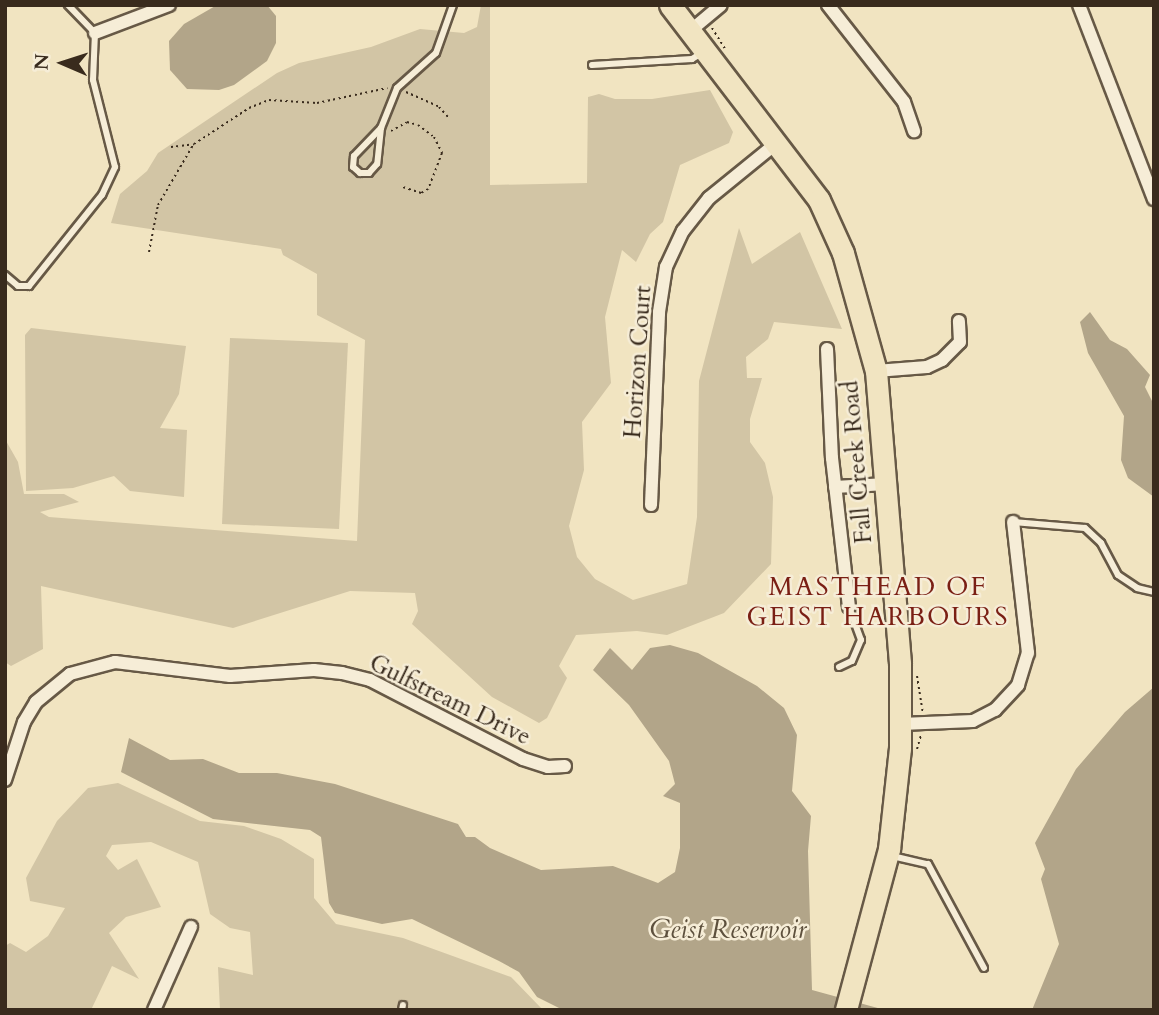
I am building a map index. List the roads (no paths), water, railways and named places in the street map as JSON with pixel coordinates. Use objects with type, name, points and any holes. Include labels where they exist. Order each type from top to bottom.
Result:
[{"type":"main road","name":"Fall Creek Road","points":[[670,5],[815,192],[832,227],[876,371],[901,724],[898,787],[887,855],[846,1010]]},
{"type":"street","points":[[95,33],[169,5]]},
{"type":"street","points":[[690,31],[721,5]]},
{"type":"street","points":[[828,5],[904,102],[914,131]]},
{"type":"street","points":[[1079,5],[1154,199]]},
{"type":"street","name":"Horizon Court","points":[[651,505],[659,312],[666,267],[682,231],[709,198],[778,142]]},
{"type":"street","points":[[876,371],[927,367],[942,360],[960,342],[959,321]]},
{"type":"street","points":[[827,349],[835,487],[849,607]]},
{"type":"street","points":[[835,487],[886,484]]},
{"type":"street","points":[[901,724],[973,721],[995,710],[1018,685],[1028,653],[1013,522]]},
{"type":"street","name":"Gulfstream Drive","points":[[5,780],[24,722],[36,702],[70,674],[115,662],[230,676],[314,670],[342,673],[370,680],[533,764],[565,766]]},
{"type":"street","points":[[154,1010],[191,926]]},
{"type":"lane","points":[[5,275],[18,286],[29,286],[109,181],[115,167],[93,80],[95,33],[68,5]]},
{"type":"lane","points":[[381,128],[382,139],[377,164],[369,173],[360,173],[353,167],[354,156],[381,128],[397,88],[436,53],[453,5]]},
{"type":"lane","points":[[592,65],[692,59],[706,51]]},
{"type":"lane","points":[[1013,522],[1085,528],[1096,537],[1118,575],[1137,588],[1154,592]]},
{"type":"lane","points":[[839,667],[852,661],[861,640],[849,607]]},
{"type":"lane","points":[[887,855],[928,864],[984,968]]},
{"type":"water","points":[[217,5],[267,5],[276,16],[276,43],[267,61],[234,85],[219,90],[187,89],[170,70],[169,41],[184,24]]},
{"type":"water","points":[[1090,312],[1110,340],[1127,349],[1150,375],[1145,387],[1154,405],[1154,497],[1128,478],[1121,460],[1124,416],[1088,353],[1080,322]]},
{"type":"water","name":"Geist Reservoir","points":[[670,645],[698,653],[757,686],[784,708],[797,735],[792,791],[811,816],[808,851],[812,990],[885,1010],[563,1010],[537,997],[519,972],[412,919],[382,924],[335,913],[329,903],[321,837],[310,830],[213,819],[121,772],[129,738],[170,760],[203,759],[239,773],[277,773],[335,784],[458,824],[466,837],[475,837],[490,848],[541,870],[613,866],[658,883],[675,872],[680,848],[680,803],[663,796],[675,784],[669,761],[629,705],[593,670],[610,648],[632,670],[650,648]]},
{"type":"water","points":[[1154,687],[1154,1010],[1032,1010],[1059,944],[1041,879],[1045,869],[1035,843],[1076,769],[1125,712]]},
{"type":"district","name":"MASTHEAD OF GEIST HARBOURS","points":[[878,602]]}]
